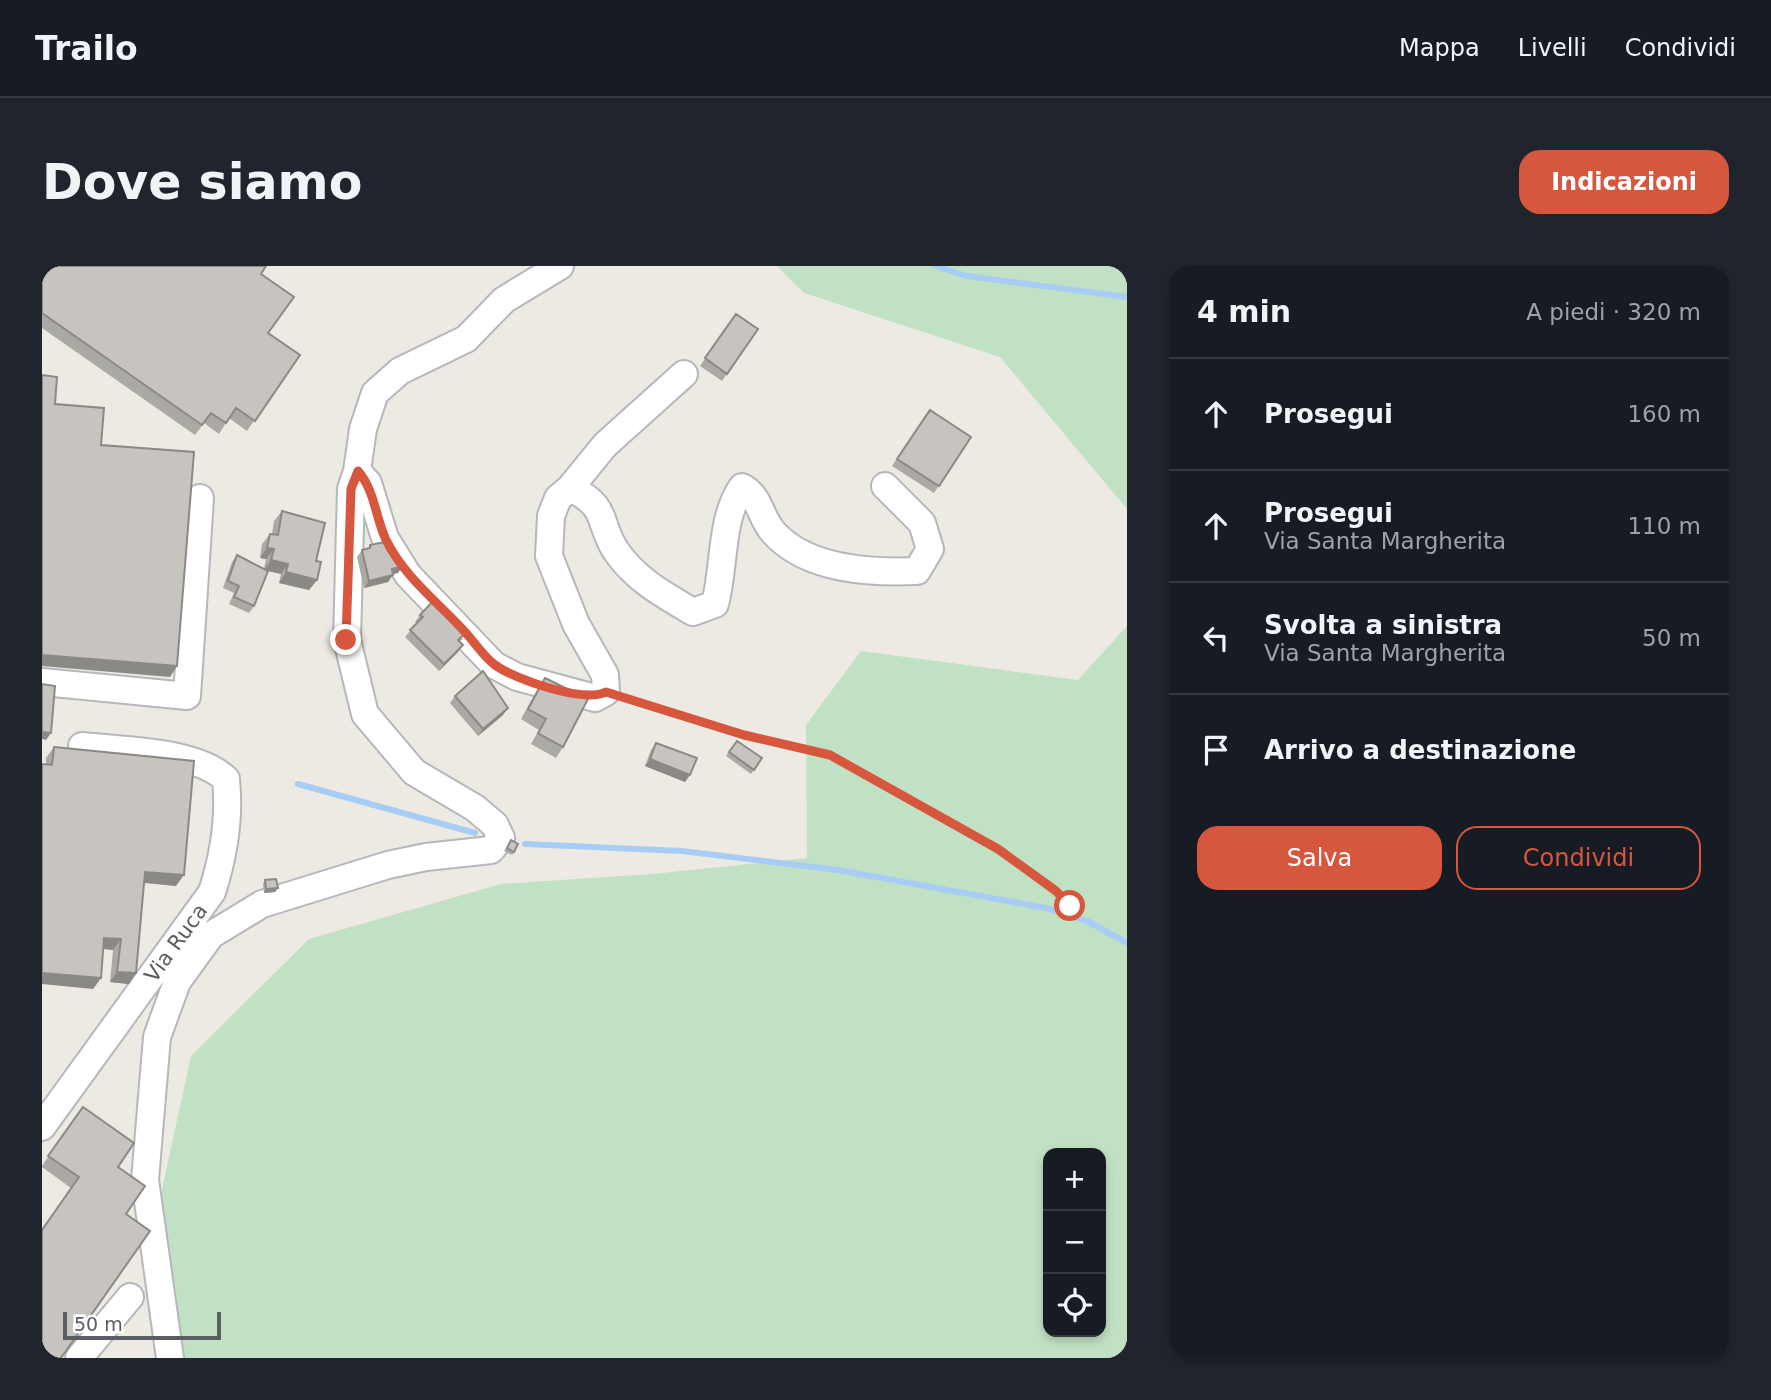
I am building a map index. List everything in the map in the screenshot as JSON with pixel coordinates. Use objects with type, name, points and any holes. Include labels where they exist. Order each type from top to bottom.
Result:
[{"type":"street","points":[[170,1358],[145,1180],[157,1037],[177,982],[211,935],[262,904],[388,865],[426,857],[491,850],[501,838],[495,825],[475,808],[414,772],[365,714],[346,640],[351,489],[358,471],[363,429],[375,393],[400,371],[466,340],[504,299],[560,266]]},
{"type":"street","points":[[358,471],[368,483],[385,538],[408,575],[494,665],[517,677],[595,698],[606,692],[605,675],[576,624],[549,556],[551,516],[558,498],[570,488],[605,445],[684,373]]},
{"type":"street","points":[[570,488],[586,496],[603,515],[615,550],[650,588],[693,612],[715,604],[722,580],[730,504],[742,487],[753,493],[773,533],[794,550],[833,565],[917,571],[930,549],[922,523],[885,486]]},
{"type":"street","points":[[42,682],[187,696],[200,498]]},
{"type":"street","name":"Via Ruca","points":[[42,1127],[212,892],[223,858],[229,804],[226,779],[215,769],[182,758],[82,746]]},
{"type":"street","points":[[79,1358],[130,1297]]},
{"type":"path","points":[[606,692],[744,735],[830,755],[998,849],[1056,891],[1070,906]]},
{"type":"green space","points":[[777,266],[1127,266],[1127,509],[1000,357],[804,293]]},
{"type":"green space","points":[[1127,626],[1127,1358],[161,1358],[154,1226],[191,1056],[309,939],[501,884],[652,874],[807,858],[806,725],[861,651],[1078,680]]},
{"type":"building","points":[[42,266],[266,266],[261,274],[294,297],[268,333],[300,355],[255,421],[236,408],[226,423],[211,413],[202,425],[42,313],[42,279],[45,275],[42,273]]},
{"type":"building","points":[[736,314],[758,329],[727,374],[705,358]]},
{"type":"building","points":[[42,375],[57,377],[55,404],[104,408],[101,445],[194,452],[177,666],[42,655]]},
{"type":"building","points":[[930,410],[971,437],[939,486],[897,459]]},
{"type":"building","points":[[282,511],[325,523],[316,561],[321,562],[317,580],[286,572],[288,564],[271,560],[274,549],[267,548],[270,534],[278,535]]},
{"type":"building","points":[[390,541],[403,566],[392,569],[393,575],[369,581],[362,550],[370,548],[370,545]]},
{"type":"building","points":[[237,555],[268,571],[254,606],[234,597],[239,586],[228,581]]},
{"type":"building","points":[[435,599],[467,632],[458,640],[463,645],[444,664],[410,630]]},
{"type":"building","points":[[483,671],[508,708],[483,729],[455,696]]},
{"type":"building","points":[[545,678],[588,699],[563,747],[538,733],[546,719],[528,709]]},
{"type":"building","points":[[42,684],[55,686],[51,733],[42,732]]},
{"type":"building","points":[[737,741],[762,758],[754,770],[729,752]]},
{"type":"building","points":[[656,743],[697,758],[690,775],[650,759]]},
{"type":"building","points":[[54,747],[194,761],[184,875],[145,872],[136,973],[117,972],[121,939],[104,938],[101,978],[42,973],[42,764],[52,765]]},
{"type":"building","points":[[511,840],[518,844],[514,852],[507,848]]},
{"type":"building","points":[[276,879],[278,888],[266,889],[265,880]]},
{"type":"building","points":[[83,1107],[134,1143],[118,1167],[145,1186],[126,1214],[150,1231],[61,1358],[42,1358],[42,1230],[79,1177],[48,1156]]},
{"type":"waterway","points":[[935,266],[967,276],[1127,297]]},
{"type":"waterway","points":[[298,784],[475,833]]},
{"type":"waterway","points":[[525,844],[682,851],[838,870],[1046,908],[1087,921],[1127,943]]},
{"type":"route","points":[[346,640],[351,489],[358,471],[368,483],[385,538],[408,575],[466,632],[494,665],[517,677],[582,696],[595,698],[606,692],[744,735],[830,755],[998,849],[1056,891],[1070,906]]}]
